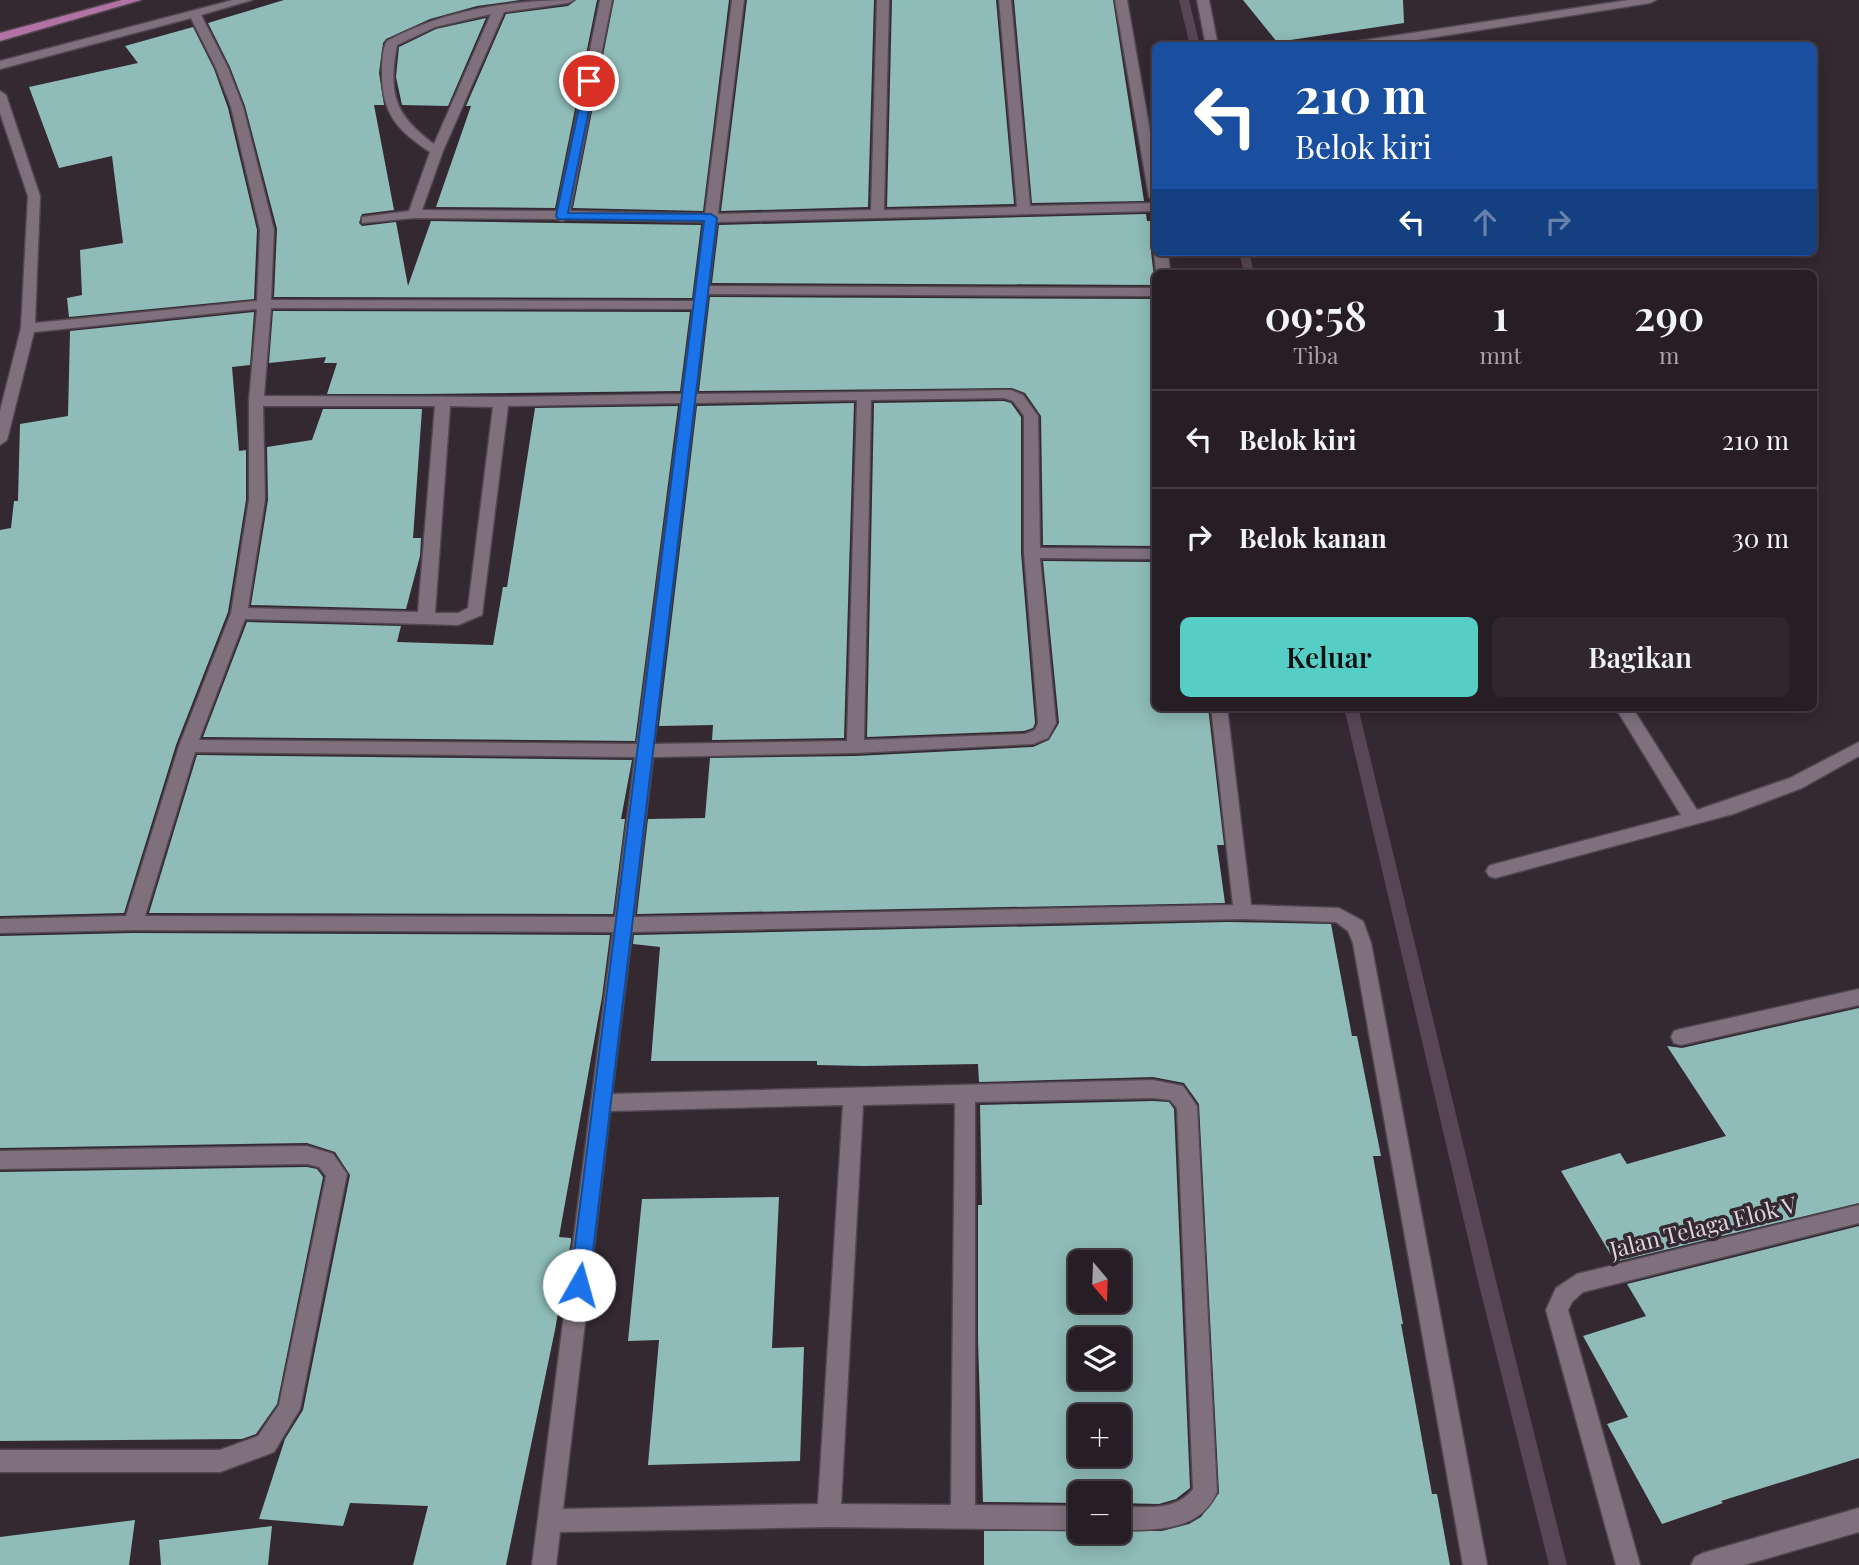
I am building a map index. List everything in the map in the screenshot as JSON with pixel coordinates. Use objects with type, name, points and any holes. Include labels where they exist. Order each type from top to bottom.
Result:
[{"type":"main road","points":[[0,37],[135,0]]},
{"type":"street","points":[[0,65],[246,0]]},
{"type":"street","points":[[437,151],[425,144],[393,111],[388,68],[391,43],[403,35],[440,22],[568,0]]},
{"type":"street","points":[[562,216],[606,0]]},
{"type":"street","points":[[544,1565],[738,0]]},
{"type":"street","points":[[877,214],[883,0]]},
{"type":"street","points":[[1005,0],[1024,211]]},
{"type":"street","points":[[1121,0],[1152,180]]},
{"type":"street","points":[[1203,0],[1211,42]]},
{"type":"street","points":[[1379,42],[1650,0]]},
{"type":"street","points":[[414,214],[437,151],[499,10]]},
{"type":"street","points":[[133,923],[188,746],[239,613],[257,500],[256,401],[267,230],[237,107],[222,68],[195,15]]},
{"type":"street","points":[[0,94],[34,196],[28,328],[0,440]]},
{"type":"street","points":[[367,220],[414,214],[711,218],[1152,207]]},
{"type":"street","points":[[28,328],[264,304],[1152,292]]},
{"type":"street","points":[[188,746],[645,751],[855,747],[1027,740],[1042,734],[1047,723],[1032,553],[1031,416],[1018,398],[1006,393],[501,402],[256,401]]},
{"type":"street","points":[[855,747],[864,396]]},
{"type":"street","points":[[426,618],[443,402]]},
{"type":"street","points":[[239,613],[458,619],[476,611],[501,402]]},
{"type":"street","points":[[1032,553],[1152,554]]},
{"type":"street","points":[[1219,711],[1244,912]]},
{"type":"street","points":[[1625,711],[1692,818]]},
{"type":"street","points":[[1495,871],[1727,809],[1796,783],[1859,748]]},
{"type":"street","points":[[0,926],[133,923],[624,925],[1244,912],[1339,915],[1356,926],[1362,943],[1475,1565]]},
{"type":"street","points":[[1681,1037],[1859,997]]},
{"type":"street","points":[[602,1102],[965,1095],[1153,1088],[1176,1091],[1187,1107],[1205,1492],[1198,1505],[1180,1516],[1131,1518]]},
{"type":"street","points":[[963,1516],[965,1095]]},
{"type":"street","points":[[829,1515],[854,1096]]},
{"type":"street","points":[[0,1160],[307,1155],[326,1160],[337,1174],[289,1409],[266,1444],[220,1461],[0,1461]]},
{"type":"street","name":"Jalan Telaga Elok V","points":[[1628,1565],[1557,1310],[1564,1295],[1577,1284],[1859,1214]]},
{"type":"street","points":[[550,1521],[829,1515],[1068,1518]]},
{"type":"street","points":[[1703,1565],[1859,1520]]},
{"type":"building","points":[[284,0],[520,0],[477,6],[430,19],[386,39],[383,43],[379,73],[384,105],[374,105],[394,210],[362,214],[359,223],[362,226],[396,222],[408,286],[431,221],[701,225],[692,298],[274,297],[277,229],[245,106],[230,67],[208,23]]},
{"type":"building","points":[[576,0],[597,0],[555,208],[436,207],[471,106],[466,106],[506,14],[568,6]]},
{"type":"building","points":[[614,0],[729,0],[703,211],[573,208]]},
{"type":"building","points":[[747,0],[874,0],[868,207],[721,211]]},
{"type":"building","points":[[892,0],[996,0],[1014,204],[887,207]]},
{"type":"building","points":[[1014,0],[1113,0],[1144,201],[1032,203]]},
{"type":"building","points":[[1243,0],[1403,0],[1404,23],[1277,42]]},
{"type":"building","points":[[486,18],[448,106],[402,105],[396,77],[399,47],[436,29]]},
{"type":"building","points":[[193,27],[214,69],[228,108],[257,230],[254,299],[69,317],[67,298],[82,295],[80,250],[123,243],[112,156],[59,168],[29,87],[138,63],[125,46]]},
{"type":"building","points":[[1146,214],[1147,221],[1152,221],[1152,285],[712,283],[719,225]]},
{"type":"building","points":[[710,297],[1152,299],[1152,546],[1043,545],[1041,416],[1025,393],[1012,388],[699,391]]},
{"type":"building","points":[[273,311],[690,312],[680,391],[327,394],[337,363],[324,363],[326,357],[269,363]]},
{"type":"building","points":[[254,312],[250,365],[232,367],[239,451],[246,450],[246,500],[228,612],[176,745],[124,913],[0,916],[0,530],[11,528],[14,501],[18,501],[20,424],[68,416],[70,331]]},
{"type":"building","points":[[854,403],[844,738],[712,740],[713,725],[659,726],[697,406]]},
{"type":"building","points":[[874,403],[1011,403],[1021,417],[1021,553],[1035,723],[1033,728],[1024,731],[867,737]]},
{"type":"building","points":[[678,406],[635,741],[203,737],[247,622],[401,626],[397,642],[493,645],[503,587],[507,587],[535,408]]},
{"type":"building","points":[[323,409],[422,409],[413,538],[421,538],[420,556],[406,609],[251,605],[268,500],[267,447],[312,440]]},
{"type":"building","points":[[1043,561],[1152,562],[1152,711],[1208,711],[1224,845],[1217,845],[1225,903],[637,914],[648,819],[705,818],[710,758],[855,756],[1033,747],[1049,740],[1059,723]]},
{"type":"building","points":[[197,755],[632,760],[621,819],[625,819],[613,914],[149,913]]},
{"type":"building","points":[[1228,922],[1331,924],[1352,1036],[1357,1036],[1381,1156],[1373,1156],[1401,1324],[1432,1494],[1437,1494],[1450,1565],[984,1565],[984,1531],[1068,1531],[1068,1544],[1131,1544],[1131,1531],[1162,1531],[1189,1524],[1201,1517],[1219,1493],[1199,1104],[1184,1083],[1153,1077],[979,1082],[978,1064],[864,1066],[817,1065],[817,1061],[651,1061],[660,947],[633,944],[634,935]]},
{"type":"building","points":[[133,933],[610,935],[602,997],[559,1237],[571,1238],[571,1241],[506,1565],[413,1565],[428,1506],[350,1503],[343,1526],[259,1519],[285,1439],[303,1410],[350,1175],[335,1152],[307,1143],[0,1148],[0,936]]},
{"type":"building","points":[[1859,1008],[1859,1203],[1615,1262],[1561,1171],[1620,1153],[1627,1164],[1726,1136],[1667,1046],[1682,1048]]},
{"type":"building","points":[[1153,1101],[1169,1102],[1174,1109],[1190,1488],[1176,1499],[1159,1504],[1131,1503],[1131,1481],[1068,1481],[1068,1503],[983,1502],[978,1340],[978,1205],[982,1205],[980,1105]]},
{"type":"building","points":[[317,1169],[323,1177],[277,1404],[256,1434],[242,1439],[0,1441],[0,1172]]},
{"type":"building","points":[[779,1197],[772,1348],[804,1347],[800,1461],[648,1465],[659,1340],[628,1341],[642,1199]]},
{"type":"building","points":[[1859,1226],[1859,1458],[1721,1501],[1723,1503],[1662,1524],[1607,1424],[1628,1417],[1583,1336],[1646,1316],[1627,1284]]},
{"type":"building","points":[[135,1520],[129,1565],[0,1565],[0,1537]]},
{"type":"building","points":[[272,1526],[268,1565],[161,1565],[159,1540]]},
{"type":"waterway","points":[[1184,0],[1194,42]]},
{"type":"waterway","points":[[1245,256],[1248,270]]},
{"type":"waterway","points":[[1352,711],[1487,1281],[1558,1565]]},
{"type":"route","points":[[579,1285],[711,218],[562,216],[589,81]]}]
